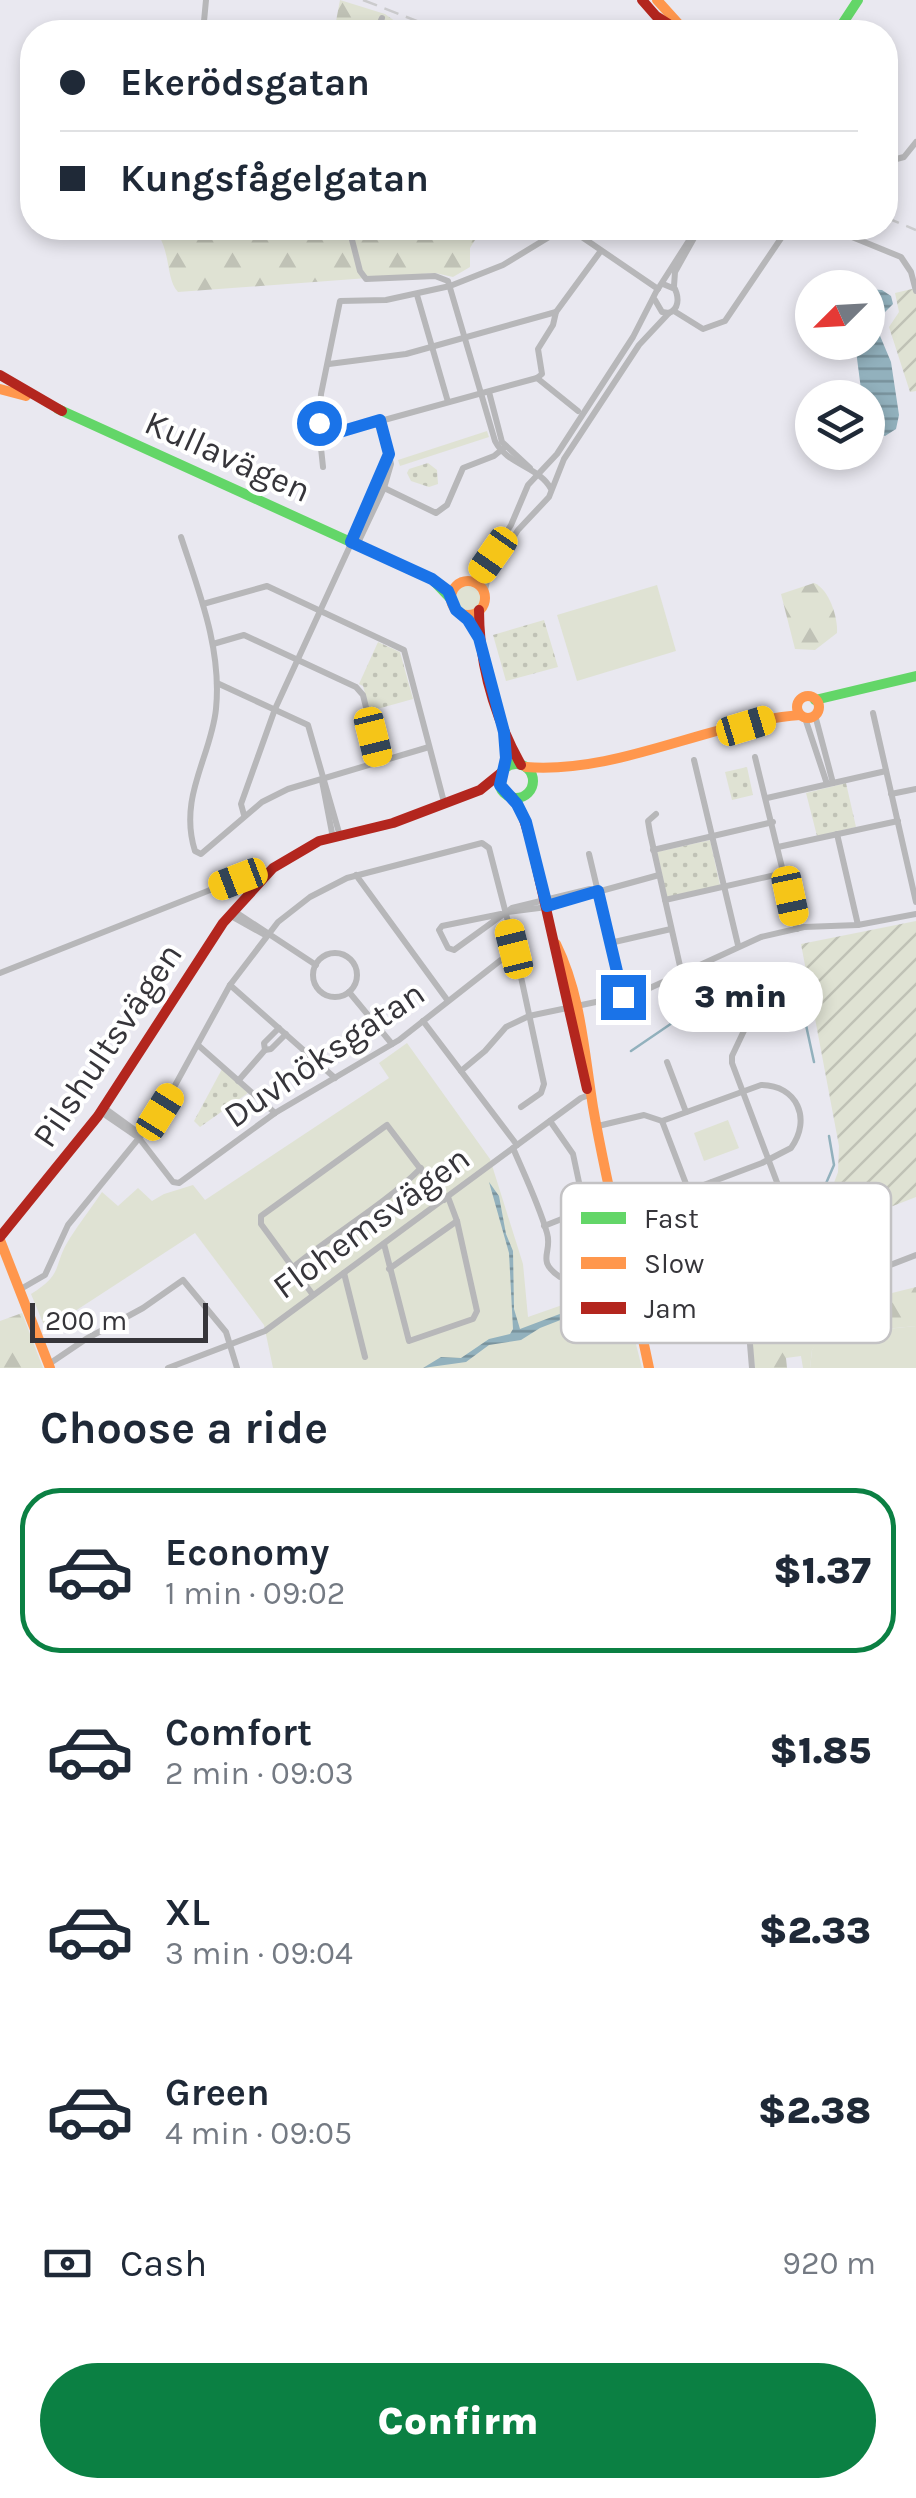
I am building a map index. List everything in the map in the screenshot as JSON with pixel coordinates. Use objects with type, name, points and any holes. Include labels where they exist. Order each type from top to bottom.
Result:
[{"type":"street","points":[[642,0],[663,20]]},
{"type":"street","points":[[657,0],[674,20]]},
{"type":"street","points":[[898,160],[916,142]]},
{"type":"street","points":[[352,240],[366,279],[439,276],[447,280],[503,449],[546,479],[551,489]]},
{"type":"street","points":[[323,467],[321,394],[340,302],[418,295],[450,286],[503,265],[546,240]]},
{"type":"street","points":[[584,240],[661,287],[674,287]]},
{"type":"street","points":[[451,599],[455,588],[479,575],[512,525],[527,488],[557,454],[690,240]]},
{"type":"street","points":[[484,594],[488,577],[544,500],[564,459],[640,345],[671,312],[678,300],[675,272],[692,240]]},
{"type":"street","points":[[655,298],[659,310],[671,312],[703,330],[725,321],[780,240]]},
{"type":"street","points":[[858,240],[900,258],[911,272],[916,291]]},
{"type":"street","points":[[320,434],[326,436],[538,378],[542,374],[538,350],[556,312],[600,252]]},
{"type":"street","points":[[418,295],[448,402]]},
{"type":"street","points":[[329,364],[387,358],[556,312]]},
{"type":"street","points":[[0,375],[62,411]]},
{"type":"street","points":[[538,378],[578,411]]},
{"type":"street","name":"Kullavägen","points":[[0,386],[34,397],[432,579],[448,591],[456,610],[479,638]]},
{"type":"street","points":[[244,816],[242,804],[275,709],[391,464],[380,420]]},
{"type":"street","points":[[381,486],[436,512],[447,505],[463,468],[503,449]]},
{"type":"street","points":[[527,488],[532,500],[544,500]]},
{"type":"street","points":[[181,536],[213,644],[217,683],[215,713],[192,792],[190,829],[195,851],[201,854],[262,802],[288,789],[429,746]]},
{"type":"street","name":"Kullavägen","points":[[432,579],[465,582]]},
{"type":"street","points":[[465,582],[478,586],[484,594]]},
{"type":"street","points":[[203,604],[266,586],[404,650],[444,802]]},
{"type":"street","name":"Kullavägen","points":[[484,594],[479,610],[479,638],[504,732],[530,788]]},
{"type":"street","points":[[462,614],[479,610]]},
{"type":"street","points":[[213,644],[244,635],[361,690],[380,761]]},
{"type":"street","points":[[502,771],[523,766],[556,770],[654,751],[808,710],[916,674]]},
{"type":"street","points":[[217,683],[308,725],[336,837]]},
{"type":"street","points":[[808,710],[830,783]]},
{"type":"street","points":[[873,713],[916,902]]},
{"type":"street","name":"Kullavägen","points":[[504,732],[500,785],[526,822]]},
{"type":"street","points":[[755,757],[796,928]]},
{"type":"street","points":[[694,760],[738,946]]},
{"type":"street","points":[[509,796],[530,788],[556,770]]},
{"type":"street","name":"Pilshultsvägen","points":[[0,1238],[102,1109],[231,913],[257,884],[294,853],[336,837],[393,824],[480,790],[502,771]]},
{"type":"street","points":[[767,798],[886,771]]},
{"type":"street","points":[[530,788],[526,822],[591,1070],[591,1098],[611,1183]]},
{"type":"street","points":[[892,794],[916,789]]},
{"type":"street","name":"Pilshultsvägen","points":[[480,790],[509,796]]},
{"type":"street","points":[[656,814],[648,821],[682,975]]},
{"type":"street","points":[[654,850],[772,822]]},
{"type":"street","points":[[778,846],[898,822]]},
{"type":"street","points":[[837,834],[858,925]]},
{"type":"street","points":[[19,1290],[45,1275],[68,1224],[160,1112],[230,985],[266,935],[310,896],[356,875],[482,843],[489,848],[544,1088],[521,1107]]},
{"type":"street","points":[[590,854],[623,997]]},
{"type":"street","points":[[664,900],[784,873]]},
{"type":"street","points":[[356,875],[448,1001]]},
{"type":"street","points":[[503,913],[460,948],[450,950],[441,940],[442,926],[659,875]]},
{"type":"street","name":"Pilshultsvägen","points":[[0,973],[238,879],[245,877],[257,884]]},
{"type":"street","points":[[231,913],[316,965]]},
{"type":"street","points":[[461,1071],[506,1027],[530,1016],[623,997],[682,975],[738,946],[796,928],[858,925],[916,914]]},
{"type":"street","points":[[610,943],[671,928]]},
{"type":"street","name":"Duvhöksgatan","points":[[102,1109],[136,1131],[173,1182],[179,1184],[275,1113],[392,1044],[514,949]]},
{"type":"street","points":[[330,954],[348,957],[357,972],[356,981],[349,992],[339,996],[323,993],[314,980],[316,965],[330,954]]},
{"type":"street","points":[[230,985],[335,1078]]},
{"type":"street","points":[[349,992],[392,1044]]},
{"type":"street","points":[[750,1018],[732,1056],[777,1183]]},
{"type":"street","points":[[423,1021],[515,1147],[549,1239],[545,1254],[548,1266],[561,1276]]},
{"type":"street","points":[[238,1081],[265,1050],[271,1050],[282,1031]]},
{"type":"street","points":[[199,1046],[275,1113]]},
{"type":"street","points":[[666,1062],[686,1112]]},
{"type":"street","points":[[598,1126],[644,1115],[662,1121],[761,1085],[777,1087],[792,1096],[800,1110],[801,1128],[794,1144],[769,1160],[709,1183]]},
{"type":"street","name":"Flohemsvägen","points":[[168,1368],[265,1331],[550,1121],[591,1098]]},
{"type":"street","points":[[550,1121],[573,1154],[580,1183]]},
{"type":"street","points":[[662,1121],[686,1183]]},
{"type":"street","points":[[312,1296],[260,1224],[262,1216],[383,1126],[390,1127],[446,1198],[456,1221],[478,1311],[474,1319],[409,1342],[384,1244]]},
{"type":"street","points":[[292,1268],[327,1238],[395,1193],[421,1168]]},
{"type":"street","points":[[544,1226],[561,1220]]},
{"type":"street","points":[[390,1269],[456,1221]]},
{"type":"street","points":[[0,1238],[49,1366],[183,1280],[222,1328],[237,1368]]},
{"type":"street","points":[[891,1266],[916,1256]]},
{"type":"street","points":[[344,1272],[366,1357]]},
{"type":"street","points":[[644,1343],[649,1368]]},
{"type":"street","points":[[750,1343],[752,1368]]},
{"type":"green space","points":[[340,0],[393,20],[336,20]]},
{"type":"green space","points":[[161,240],[475,240],[470,248],[470,267],[453,277],[435,273],[178,292]]},
{"type":"green space","points":[[916,288],[916,391],[910,392],[889,327],[899,312],[895,293]]},
{"type":"green space","points":[[487,431],[489,437],[400,466],[398,460]]},
{"type":"green space","points":[[428,463],[437,470],[438,484],[429,487],[411,481],[409,469]]},
{"type":"green space","points":[[814,583],[832,604],[837,633],[815,650],[795,649],[781,594]]},
{"type":"green space","points":[[657,585],[676,651],[577,681],[557,615]]},
{"type":"green space","points":[[468,586],[477,589],[477,607],[468,610],[459,607],[456,598],[459,589]]},
{"type":"green space","points":[[544,620],[558,667],[506,681],[493,635]]},
{"type":"green space","points":[[378,642],[400,652],[413,699],[370,711],[359,684]]},
{"type":"green space","points":[[747,767],[753,795],[732,800],[725,772]]},
{"type":"green space","points":[[846,783],[856,827],[817,836],[806,793]]},
{"type":"green space","points":[[710,840],[720,885],[667,897],[657,852]]},
{"type":"green space","points":[[916,921],[916,1197],[891,1207],[891,1183],[834,1183],[839,1146],[801,944]]},
{"type":"green space","points":[[407,1043],[490,1159],[523,1264],[528,1317],[561,1305],[561,1343],[636,1343],[642,1368],[273,1368],[264,1325],[195,1233],[46,1330],[31,1294],[54,1274],[70,1238],[102,1192],[118,1206],[138,1188],[152,1201],[193,1185],[205,1200],[389,1078],[379,1063]]},
{"type":"green space","points":[[222,1069],[248,1093],[200,1127],[194,1121]]},
{"type":"green space","points":[[728,1120],[739,1148],[704,1161],[694,1133]]},
{"type":"green space","points":[[916,1287],[916,1326],[891,1328],[891,1293]]},
{"type":"green space","points":[[22,1313],[43,1368],[0,1368],[0,1321]]},
{"type":"green space","points":[[916,1326],[916,1368],[810,1368],[816,1343],[891,1343],[891,1329]]},
{"type":"green space","points":[[752,1343],[817,1343],[812,1350],[810,1368],[803,1368],[801,1356],[786,1358],[787,1368],[755,1368]]},
{"type":"water","points":[[885,292],[891,296],[893,304],[885,312]]},
{"type":"water","points":[[885,348],[899,415],[896,429],[885,436],[885,380],[860,380],[857,360],[885,360]]},
{"type":"water","points":[[489,1182],[499,1196],[513,1251],[514,1309],[520,1329],[561,1314],[561,1320],[521,1340],[489,1345],[466,1362],[423,1368],[441,1357],[461,1358],[489,1339],[510,1334],[513,1329],[509,1253]]},
{"type":"waterway","points":[[631,1051],[675,1021],[791,977],[796,979],[814,1062]]},
{"type":"waterway","points":[[826,1183],[834,1165],[829,1136]]},
{"type":"railway","points":[[363,0],[414,20]]},
{"type":"railway","points":[[898,222],[916,230]]},
{"type":"traffic: fast","points":[[845,20],[858,0]]},
{"type":"traffic: fast","points":[[58,409],[432,579],[451,599]]},
{"type":"traffic: fast","points":[[815,700],[916,676]]},
{"type":"traffic: fast","points":[[516,764],[528,769],[533,781],[528,793],[516,798],[504,793],[499,781],[504,769],[516,764]]},
{"type":"traffic: slow","points":[[657,0],[675,20]]},
{"type":"traffic: slow","points":[[0,389],[26,396]]},
{"type":"traffic: slow","points":[[468,581],[480,586],[485,598],[480,610],[468,615],[456,610],[451,598],[456,586],[468,581]]},
{"type":"traffic: slow","points":[[808,696],[819,707],[808,718],[797,707],[808,696]]},
{"type":"traffic: slow","points":[[526,767],[595,763],[731,727],[800,715]]},
{"type":"traffic: slow","points":[[556,944],[576,1003],[608,1183]]},
{"type":"traffic: slow","points":[[0,1240],[50,1368]]},
{"type":"traffic: slow","points":[[644,1343],[649,1368]]},
{"type":"traffic: jam","points":[[642,0],[662,20]]},
{"type":"traffic: jam","points":[[0,375],[62,411]]},
{"type":"traffic: jam","points":[[479,610],[490,690],[521,765]]},
{"type":"traffic: jam","points":[[0,1237],[98,1116],[223,923],[273,868],[319,841],[393,823],[480,790],[501,773]]},
{"type":"traffic: jam","points":[[512,797],[531,842],[587,1089]]},
{"type":"route","points":[[319,423],[320,434],[326,436],[380,420],[389,454],[351,542],[432,579],[448,591],[453,606],[479,638],[504,732],[506,758],[500,785],[526,822],[547,906],[598,891],[623,997]]}]
